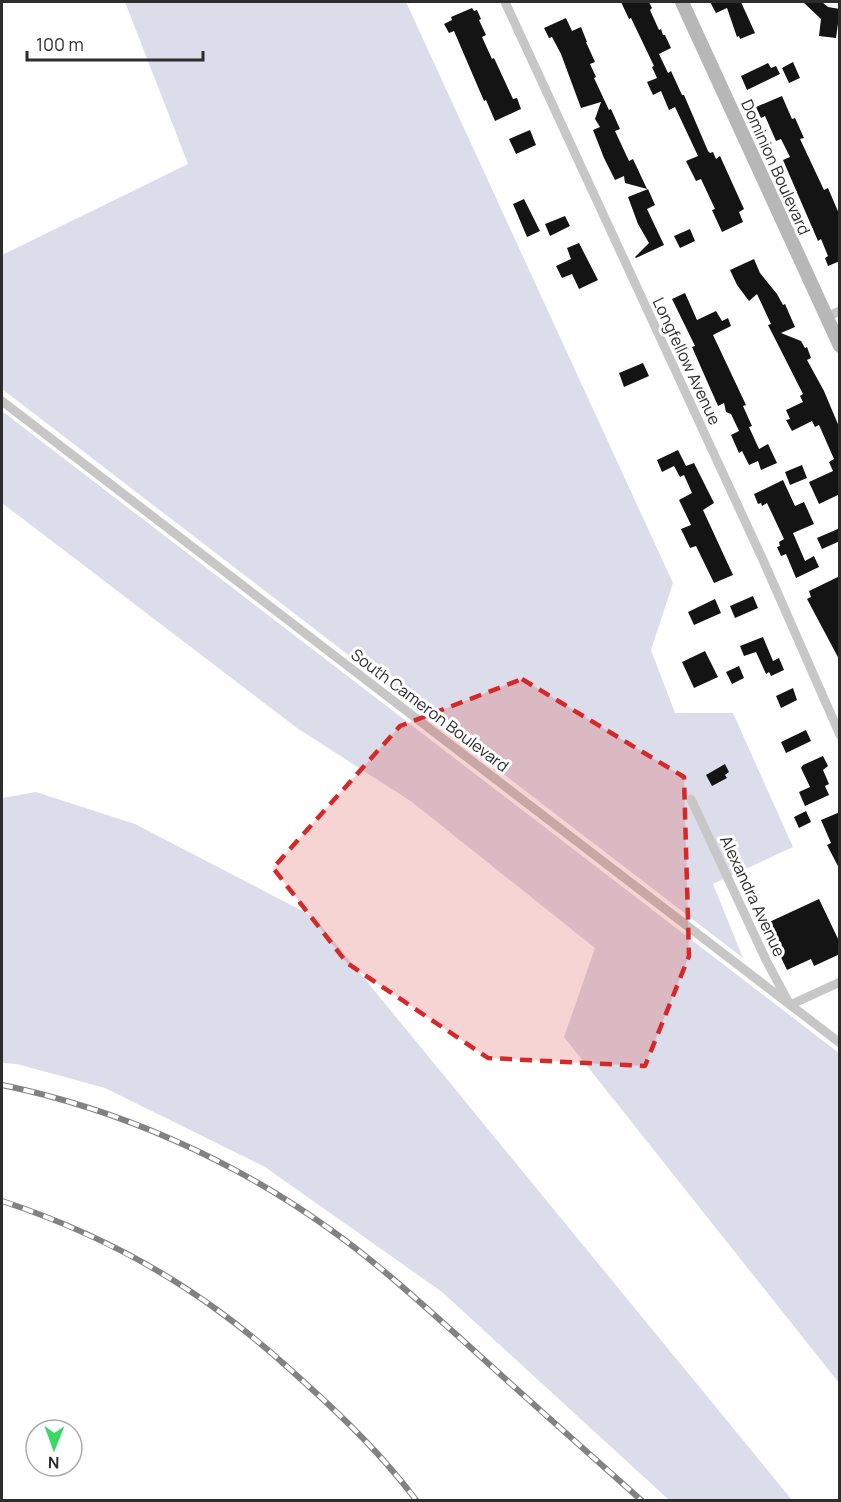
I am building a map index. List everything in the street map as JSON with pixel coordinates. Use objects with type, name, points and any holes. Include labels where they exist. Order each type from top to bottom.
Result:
[{"type":"street","name":"Longfellow Avenue","points":[[504,2],[763,560],[840,735]]},
{"type":"street","name":"Dominion Boulevard","points":[[682,2],[840,346]]},
{"type":"street","points":[[826,317],[840,311]]},
{"type":"street","name":"South Cameron Boulevard","points":[[2,401],[840,1042]]},
{"type":"street","name":"Alexandra Avenue","points":[[691,799],[766,960],[790,1005]]},
{"type":"street","points":[[790,1005],[840,981]]},
{"type":"highlighted area","points":[[522,679],[684,777],[689,956],[645,1066],[488,1058],[347,963],[273,868],[400,726]]},
{"type":"shaded area","points":[[125,2],[406,2],[673,583],[651,650],[675,713],[733,713],[793,847],[713,884],[743,958],[2,389],[2,255],[188,164]]},
{"type":"shaded area","points":[[2,411],[839,1053],[839,1383],[564,1037],[595,948],[412,802],[297,728],[2,503]]},
{"type":"shaded area","points":[[36,792],[135,824],[314,917],[792,1500],[669,1500],[442,1292],[265,1167],[105,1088],[17,1064],[2,1063],[2,798]]},
{"type":"building","points":[[621,2],[649,2],[659,30],[661,29],[665,35],[671,48],[659,54],[668,73],[671,71],[684,95],[708,151],[713,152],[716,159],[720,156],[744,209],[739,212],[743,222],[722,232],[712,210],[715,209],[701,179],[696,181],[686,161],[698,156],[675,107],[669,110],[661,91],[653,95],[647,82],[657,78],[652,67],[654,66]]},
{"type":"building","points":[[710,2],[741,2],[755,33],[740,39],[739,36],[737,37],[727,8],[716,13]]},
{"type":"building","points":[[803,2],[822,2],[828,7],[840,9],[836,38],[819,36],[821,19]]},
{"type":"building","points":[[472,8],[474,11],[477,10],[481,19],[479,20],[486,35],[482,37],[492,59],[494,58],[513,99],[517,98],[521,109],[495,121],[454,31],[449,33],[444,24],[452,20],[451,17]]},
{"type":"building","points":[[566,18],[572,31],[581,27],[595,62],[590,64],[596,77],[594,78],[620,129],[615,131],[629,161],[633,159],[647,189],[625,183],[624,176],[615,180],[604,158],[593,130],[600,127],[595,119],[601,102],[581,108],[561,54],[544,28]]},
{"type":"building","points":[[793,62],[800,78],[789,83],[782,68]]},
{"type":"building","points":[[768,63],[771,68],[776,66],[780,74],[747,90],[741,76]]},
{"type":"building","points":[[782,96],[792,119],[795,118],[804,138],[800,139],[824,190],[828,188],[840,216],[840,261],[828,266],[825,258],[828,256],[821,239],[818,241],[783,160],[790,157],[781,139],[776,141],[765,116],[761,118],[756,107]]},
{"type":"building","points":[[530,130],[536,145],[516,154],[509,139]]},
{"type":"building","points":[[648,189],[655,205],[647,209],[664,245],[636,258],[649,243],[638,224],[628,197]]},
{"type":"building","points":[[524,199],[540,231],[527,237],[513,204]]},
{"type":"building","points":[[565,216],[570,226],[550,236],[545,224]]},
{"type":"building","points":[[690,229],[695,241],[680,248],[674,236]]},
{"type":"building","points":[[579,243],[598,280],[579,289],[572,274],[562,278],[556,266],[571,259],[567,248]]},
{"type":"building","points":[[754,259],[760,273],[783,305],[785,304],[795,327],[781,333],[801,341],[805,348],[807,347],[811,358],[807,360],[824,391],[840,429],[840,494],[819,504],[809,482],[833,471],[829,462],[834,459],[819,425],[815,427],[812,421],[792,431],[786,420],[790,419],[786,410],[803,402],[800,396],[803,394],[768,325],[771,324],[757,294],[749,301],[737,285],[730,270]]},
{"type":"building","points":[[685,293],[697,320],[716,311],[722,321],[728,318],[731,326],[713,335],[746,405],[743,406],[752,426],[749,427],[759,449],[768,444],[777,463],[761,470],[758,461],[749,465],[742,451],[739,453],[731,435],[739,431],[731,414],[726,412],[724,403],[718,406],[692,347],[695,346],[672,299]]},
{"type":"building","points":[[643,363],[649,376],[624,387],[619,373]]},
{"type":"building","points":[[678,450],[686,466],[694,463],[714,503],[703,510],[733,575],[714,583],[696,546],[690,548],[681,529],[691,525],[679,500],[692,493],[684,475],[680,477],[674,466],[662,472],[657,460]]},
{"type":"building","points":[[802,465],[807,478],[790,485],[785,472]]},
{"type":"building","points":[[783,480],[795,506],[804,502],[814,524],[793,533],[805,561],[814,556],[819,567],[796,578],[786,554],[781,556],[777,547],[784,539],[767,503],[762,506],[761,503],[758,504],[754,494]]},
{"type":"building","points":[[840,528],[840,541],[822,549],[817,538]]},
{"type":"building","points":[[840,576],[840,661],[807,599],[811,597],[809,591]]},
{"type":"building","points":[[753,596],[758,608],[735,618],[730,606]]},
{"type":"building","points":[[715,599],[721,613],[694,625],[688,612]]},
{"type":"building","points":[[763,637],[773,661],[779,658],[784,670],[771,676],[769,672],[766,674],[756,652],[744,656],[740,646]]},
{"type":"building","points":[[705,651],[718,677],[694,688],[682,662]]},
{"type":"building","points":[[739,666],[744,678],[732,684],[726,672]]},
{"type":"building","points":[[793,688],[797,700],[781,708],[776,696]]},
{"type":"building","points":[[806,730],[811,741],[786,753],[781,742]]},
{"type":"building","points":[[823,756],[828,766],[823,770],[829,784],[825,786],[829,795],[805,806],[799,792],[810,787],[801,768]]},
{"type":"building","points":[[725,764],[729,772],[725,775],[727,778],[712,786],[706,775]]},
{"type":"building","points":[[806,811],[811,822],[799,828],[794,817]]},
{"type":"building","points":[[840,812],[840,870],[827,845],[831,843],[821,820]]},
{"type":"building","points":[[819,899],[840,943],[840,954],[814,966],[811,959],[787,970],[765,924]]},
{"type":"railway","points":[[2,1085],[89,1108],[174,1140],[255,1181],[294,1205],[367,1257],[641,1500]]},
{"type":"railway","points":[[2,1201],[59,1222],[115,1248],[169,1278],[220,1312],[273,1354],[334,1410],[377,1453],[416,1500]]}]
